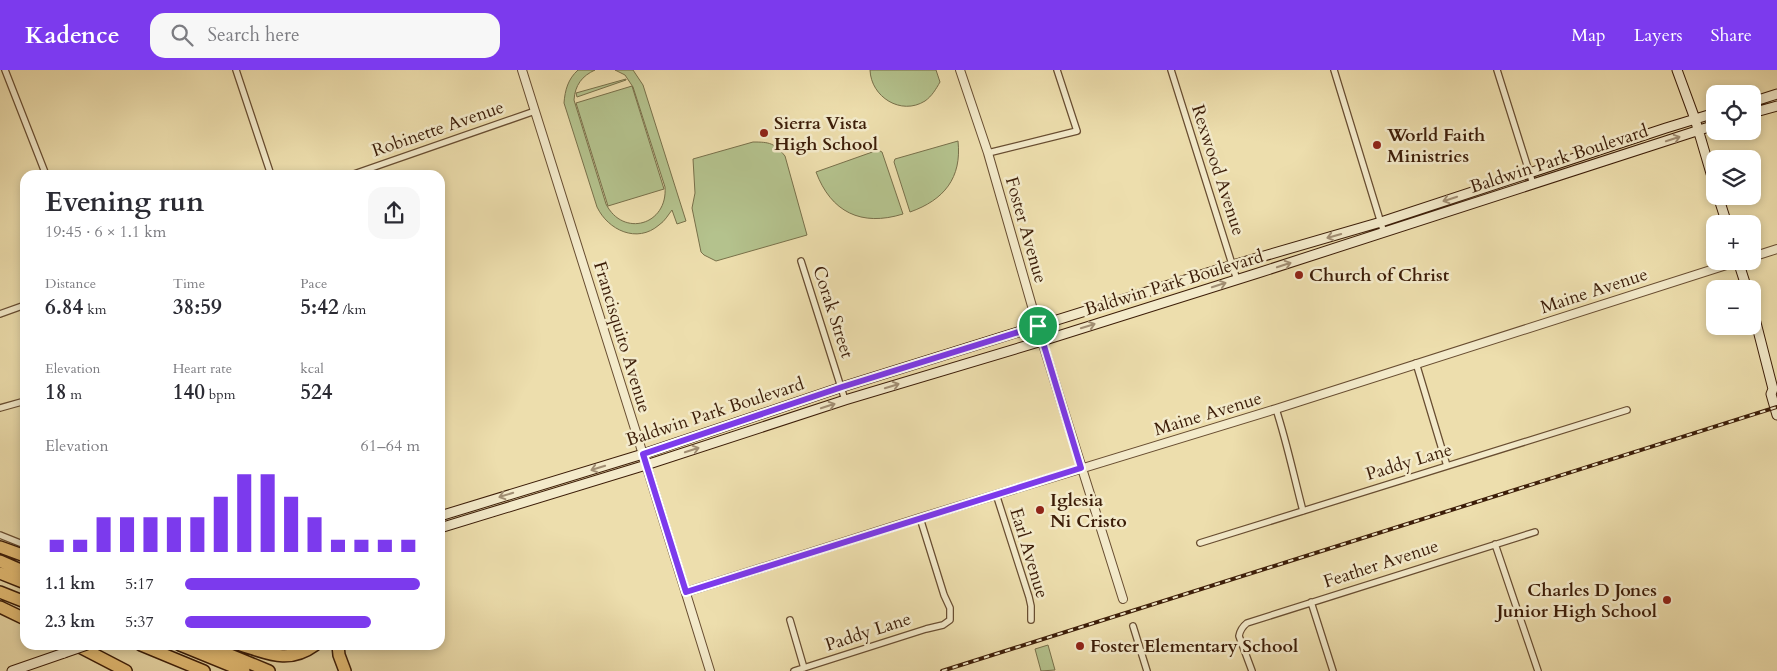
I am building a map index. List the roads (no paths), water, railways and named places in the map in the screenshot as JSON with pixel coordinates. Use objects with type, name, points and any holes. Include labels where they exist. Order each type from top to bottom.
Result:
[{"type":"highway","points":[[0,547],[20,554]]},
{"type":"highway","points":[[0,561],[20,570]]},
{"type":"highway","points":[[0,573],[20,581]]},
{"type":"highway","points":[[0,586],[13,597]]},
{"type":"highway","points":[[0,592],[20,600]]},
{"type":"highway","points":[[0,607],[20,617]]},
{"type":"highway","points":[[86,650],[126,671]]},
{"type":"highway","points":[[153,650],[204,671]]},
{"type":"highway","points":[[192,650],[244,671]]},
{"type":"highway","points":[[218,650],[269,671]]},
{"type":"highway","points":[[260,650],[282,656],[301,654],[307,650]]},
{"type":"highway","points":[[338,650],[345,671]]},
{"type":"main road","points":[[1677,70],[1695,120],[1706,159]]},
{"type":"main road","points":[[1761,99],[1777,94]]},
{"type":"main road","points":[[1761,110],[1777,106]]},
{"type":"main road","name":"Baldwin Park Boulevard","points":[[445,514],[643,454],[842,387],[1233,265],[1381,222],[1706,116]]},
{"type":"main road","name":"Baldwin Park Boulevard","points":[[445,526],[646,465],[845,400],[1237,280],[1706,128]]},
{"type":"main road","points":[[1760,335],[1775,391],[1771,394],[1777,415]]},
{"type":"main road","points":[[518,504],[548,487],[553,481]]},
{"type":"main road","points":[[12,671],[73,650]]},
{"type":"street","points":[[5,70],[44,170]]},
{"type":"street","points":[[236,70],[269,170]]},
{"type":"street","name":"Francisquito Avenue","points":[[522,70],[710,671]]},
{"type":"street","name":"Foster Avenue","points":[[960,70],[988,153],[1042,341],[1123,599]]},
{"type":"street","points":[[988,153],[1077,131],[1058,70]]},
{"type":"street","name":"Rexwood Avenue","points":[[1171,70],[1237,280]]},
{"type":"street","points":[[1334,70],[1384,233]]},
{"type":"street","points":[[1497,70],[1533,184]]},
{"type":"street","name":"Robinette Avenue","points":[[365,170],[535,111]]},
{"type":"street","points":[[1761,254],[1777,249]]},
{"type":"street","name":"Corak Street","points":[[801,261],[845,400]]},
{"type":"street","name":"Maine Avenue","points":[[686,592],[996,494],[1276,409],[1710,270]]},
{"type":"street","points":[[0,314],[20,307]]},
{"type":"street","points":[[1416,363],[1447,466]]},
{"type":"street","points":[[0,408],[20,402]]},
{"type":"street","points":[[1276,409],[1289,451],[1303,511]]},
{"type":"street","name":"Paddy Lane","points":[[1200,543],[1627,410]]},
{"type":"street","name":"Earl Avenue","points":[[996,494],[1029,597],[1031,620]]},
{"type":"street","name":"Paddy Lane","points":[[794,671],[926,629],[943,626],[950,620],[950,608],[944,595],[920,518]]},
{"type":"street","name":"Feather Avenue","points":[[1252,671],[1240,631],[1243,626],[1254,620],[1534,532]]},
{"type":"street","points":[[0,535],[20,543]]},
{"type":"street","points":[[1494,544],[1538,671]]},
{"type":"street","points":[[1311,602],[1332,671]]},
{"type":"street","points":[[790,620],[804,668]]},
{"type":"street","points":[[1133,626],[1147,671]]},
{"type":"railway","points":[[942,671],[1777,407]]},
{"type":"place","name":"Sierra Vista High School","points":[[764,133]]},
{"type":"place","name":"World Faith Ministries","points":[[1377,145]]},
{"type":"place","name":"Church of Christ","points":[[1299,275]]},
{"type":"place","name":"Iglesia Ni Cristo","points":[[1040,510]]},
{"type":"place","name":"Charles D Jones Junior High School","points":[[1667,600]]},
{"type":"place","name":"Foster Elementary School","points":[[1080,646]]}]
